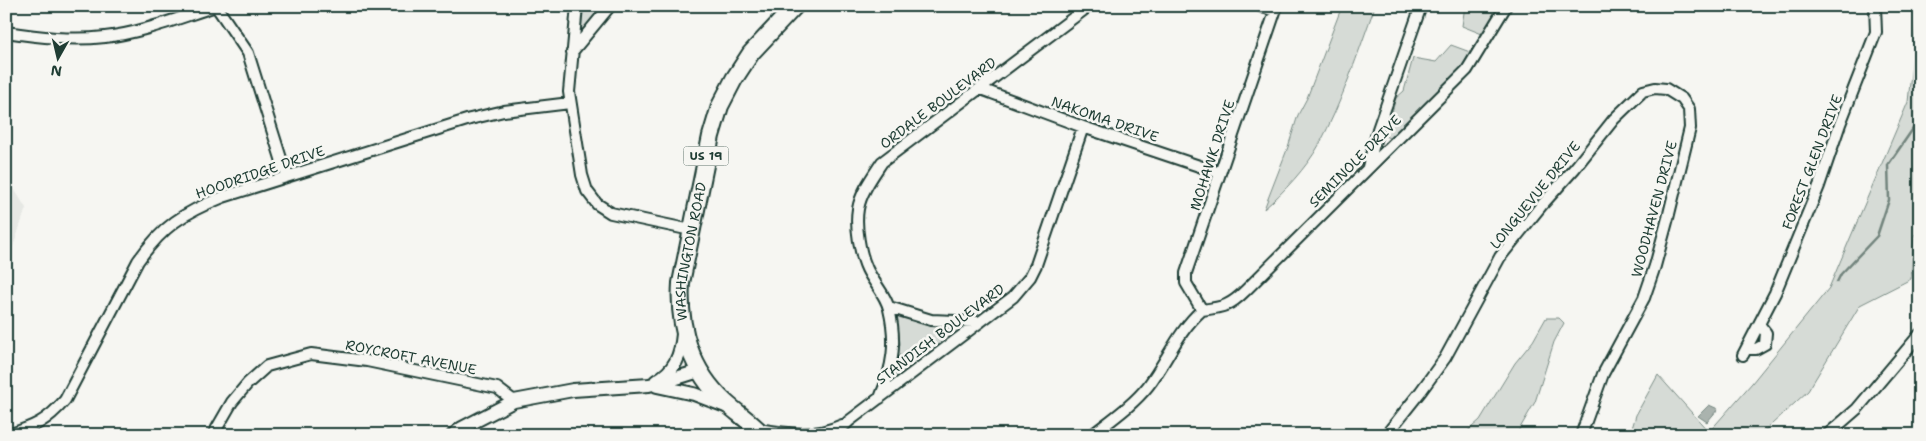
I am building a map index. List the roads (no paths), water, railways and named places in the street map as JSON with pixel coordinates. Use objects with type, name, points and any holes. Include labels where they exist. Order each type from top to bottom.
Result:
[{"type":"main road","name":"WASHINGTON ROAD","points":[[760,432],[717,394],[699,371],[683,331],[680,306],[681,283],[710,136],[726,92],[751,53],[795,6]]},
{"type":"street","points":[[6,32],[64,39],[107,37],[140,30],[190,10],[216,6],[248,53],[288,176]]},
{"type":"street","points":[[577,6],[572,53],[570,102],[587,191],[597,204],[604,209],[620,215],[691,230]]},
{"type":"street","name":"ORDALE BOULEVARD","points":[[880,398],[890,374],[894,343],[889,307],[866,268],[858,240],[858,209],[867,186],[882,162],[1089,6]]},
{"type":"street","points":[[1260,6],[1276,9]]},
{"type":"street","points":[[1368,168],[1378,129],[1420,6]]},
{"type":"street","name":"SEMINOLE DRIVE","points":[[1202,310],[1219,308],[1233,302],[1467,70],[1506,6]]},
{"type":"street","name":"FOREST GLEN DRIVE","points":[[1745,352],[1775,293],[1819,186],[1840,124],[1876,32],[1875,6]]},
{"type":"street","points":[[572,53],[606,7]]},
{"type":"street","name":"MOHAWK DRIVE","points":[[1202,310],[1186,283],[1186,273],[1276,9]]},
{"type":"street","name":"LONGUEVUE DRIVE","points":[[1386,435],[1445,358],[1500,257],[1614,119],[1643,91],[1655,88],[1666,90],[1682,99]]},
{"type":"street","name":"NAKOMA DRIVE","points":[[981,89],[1083,127],[1220,173]]},
{"type":"street","name":"WOODHAVEN DRIVE","points":[[1581,435],[1603,374],[1612,354],[1644,298],[1655,266],[1690,128],[1690,109],[1682,99]]},
{"type":"street","name":"HOODRIDGE DRIVE","points":[[8,435],[33,427],[51,416],[65,400],[138,261],[152,242],[170,224],[195,208],[288,176],[470,119],[512,110],[570,102]]},
{"type":"street","name":"STANDISH BOULEVARD","points":[[835,435],[849,421],[1013,297],[1030,277],[1083,127]]},
{"type":"street","points":[[889,307],[931,320],[980,322]]},
{"type":"street","points":[[1092,435],[1137,398],[1147,387],[1184,329],[1202,310]]},
{"type":"street","points":[[650,385],[663,377],[674,366],[680,353],[683,331]]},
{"type":"street","points":[[1827,435],[1857,409],[1920,334]]},
{"type":"street","name":"ROYCROFT AVENUE","points":[[213,435],[232,402],[248,382],[267,366],[311,354],[366,360],[496,388],[514,402]]},
{"type":"street","points":[[453,435],[462,428],[514,402],[573,390],[650,385],[699,371]]},
{"type":"street","points":[[650,385],[694,394],[734,409]]},
{"type":"street","points":[[760,432],[810,434],[828,430],[849,421]]},
{"type":"waterway","points":[[1837,282],[1841,274],[1877,236],[1889,200],[1888,165],[1917,123],[1920,111]]}]
